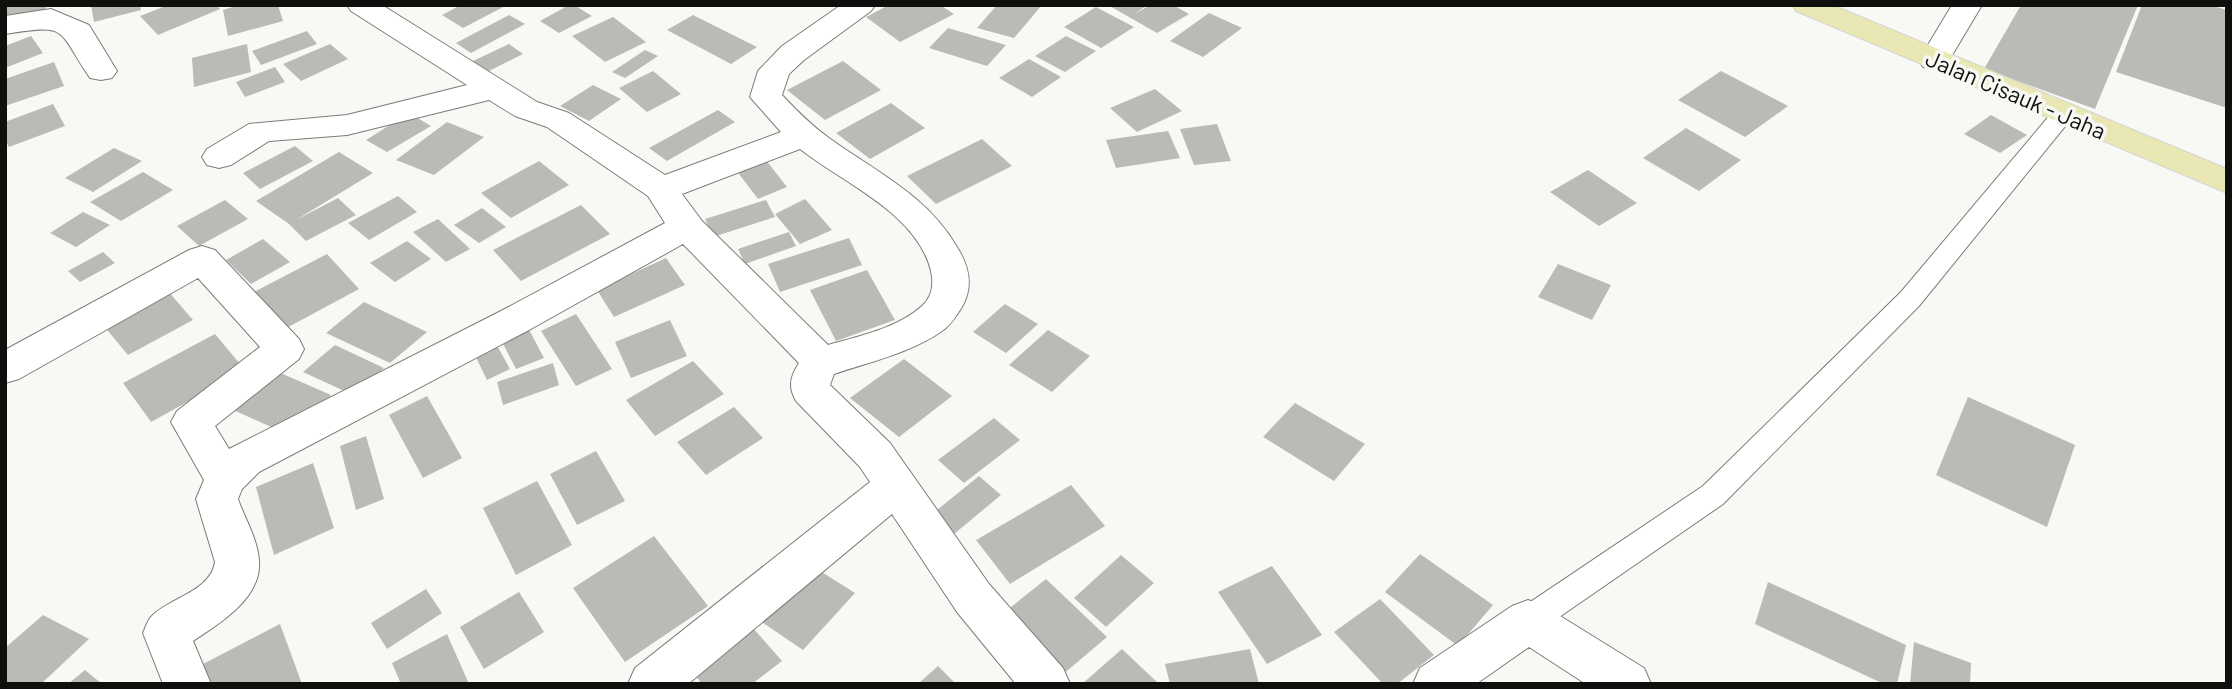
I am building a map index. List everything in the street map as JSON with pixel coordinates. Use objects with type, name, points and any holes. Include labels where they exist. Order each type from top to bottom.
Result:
[{"type":"main road","name":"Jalan Cisauk - Jaha","points":[[1805,5],[2227,182]]},
{"type":"street","points":[[361,5],[526,109],[558,120],[662,189],[670,207],[685,227],[735,273],[820,363]]},
{"type":"street","points":[[861,5],[793,53],[774,71],[766,97],[803,136],[887,192],[928,230],[951,266],[951,296],[937,316],[913,330],[820,363],[811,376],[810,390],[875,455],[973,598],[1046,684]]},
{"type":"street","points":[[1934,60],[1967,5]]},
{"type":"street","points":[[5,25],[51,18],[78,31],[101,71]]},
{"type":"street","points":[[219,157],[261,131],[346,125],[496,88]]},
{"type":"street","points":[[662,189],[803,136]]},
{"type":"street","points":[[187,684],[166,633],[224,592],[237,574],[237,562],[217,499],[225,480],[244,460],[516,320],[685,227]]},
{"type":"street","points":[[5,368],[202,259],[285,349],[191,422],[225,480]]},
{"type":"street","points":[[652,684],[896,486]]},
{"type":"street","points":[[1437,684],[1528,621],[1627,684]]},
{"type":"lane","points":[[1528,621],[1713,495],[1910,299],[2063,114]]},
{"type":"building","points":[[5,5],[47,5],[45,10],[5,17]]},
{"type":"building","points":[[91,5],[140,5],[141,10],[94,22]]},
{"type":"building","points":[[168,5],[216,5],[220,9],[158,35],[140,16]]},
{"type":"building","points":[[239,5],[278,5],[283,21],[228,36],[223,10]]},
{"type":"building","points":[[461,5],[507,5],[463,28],[442,15]]},
{"type":"building","points":[[569,5],[574,5],[592,16],[559,33],[540,21]]},
{"type":"building","points":[[889,5],[940,5],[954,14],[900,42],[866,17]]},
{"type":"building","points":[[997,5],[1042,5],[1014,38],[977,28]]},
{"type":"building","points":[[1108,5],[1147,5],[1135,14],[1150,5],[1173,5],[1189,14],[1157,33]]},
{"type":"building","points":[[2021,5],[2138,5],[2095,109],[1984,69]]},
{"type":"building","points":[[2142,5],[2210,5],[2227,10],[2227,108],[2116,72]]},
{"type":"building","points":[[1096,7],[1134,27],[1101,48],[1064,27]]},
{"type":"building","points":[[1209,13],[1242,28],[1203,57],[1170,41]]},
{"type":"building","points":[[509,15],[525,24],[471,53],[456,43]]},
{"type":"building","points":[[693,15],[757,47],[731,64],[667,30]]},
{"type":"building","points":[[613,17],[646,42],[605,62],[572,36]]},
{"type":"building","points":[[948,28],[1006,45],[987,66],[929,48]]},
{"type":"building","points":[[307,31],[317,44],[261,65],[252,51]]},
{"type":"building","points":[[31,36],[43,53],[5,68],[5,46]]},
{"type":"building","points":[[1066,36],[1096,51],[1065,72],[1035,56]]},
{"type":"building","points":[[247,44],[251,72],[194,87],[192,58]]},
{"type":"building","points":[[330,44],[348,59],[301,81],[283,64]]},
{"type":"building","points":[[509,44],[523,54],[487,72],[473,61]]},
{"type":"building","points":[[645,50],[658,56],[625,78],[612,72]]},
{"type":"building","points":[[1029,59],[1061,77],[1032,97],[999,78]]},
{"type":"building","points":[[843,61],[881,90],[825,120],[787,90]]},
{"type":"building","points":[[54,62],[64,86],[5,106],[5,79]]},
{"type":"building","points":[[275,67],[285,82],[245,97],[236,82]]},
{"type":"building","points":[[653,71],[681,94],[647,112],[619,88]]},
{"type":"building","points":[[1721,71],[1788,106],[1745,137],[1678,100]]},
{"type":"building","points":[[593,85],[621,99],[589,121],[560,106]]},
{"type":"building","points":[[1155,89],[1182,111],[1137,132],[1110,108]]},
{"type":"building","points":[[891,103],[925,128],[870,159],[836,133]]},
{"type":"building","points":[[53,104],[65,126],[9,147],[5,140],[5,122]]},
{"type":"building","points":[[718,110],[735,122],[667,161],[649,148]]},
{"type":"building","points":[[409,113],[431,126],[387,152],[366,140]]},
{"type":"building","points":[[1991,115],[2027,135],[2000,153],[1964,134]]},
{"type":"building","points":[[447,122],[484,137],[434,175],[396,160]]},
{"type":"building","points":[[1217,124],[1231,161],[1194,165],[1180,129]]},
{"type":"building","points":[[1686,128],[1741,160],[1699,191],[1643,158]]},
{"type":"building","points":[[1168,131],[1180,158],[1116,168],[1106,140]]},
{"type":"building","points":[[982,139],[1012,166],[936,204],[907,176]]},
{"type":"building","points":[[295,146],[313,161],[260,189],[243,173]]},
{"type":"building","points":[[114,148],[142,161],[93,192],[65,178]]},
{"type":"building","points":[[339,152],[373,173],[296,220],[338,198],[356,215],[306,241],[289,224],[256,201]]},
{"type":"building","points":[[762,155],[787,187],[758,199],[733,166]]},
{"type":"building","points":[[539,161],[569,185],[511,218],[481,193]]},
{"type":"building","points":[[1588,170],[1637,203],[1599,226],[1550,192]]},
{"type":"building","points":[[143,172],[173,190],[121,221],[90,202]]},
{"type":"building","points":[[398,196],[417,212],[369,240],[348,223]]},
{"type":"building","points":[[805,199],[832,230],[800,244],[775,214]]},
{"type":"building","points":[[225,200],[248,219],[199,246],[177,226]]},
{"type":"building","points":[[766,200],[775,217],[713,237],[705,219]]},
{"type":"building","points":[[581,205],[610,234],[521,281],[493,250]]},
{"type":"building","points":[[482,208],[506,227],[479,243],[454,225]]},
{"type":"building","points":[[83,212],[110,225],[76,247],[50,233]]},
{"type":"building","points":[[438,219],[470,249],[446,262],[413,232]]},
{"type":"building","points":[[789,232],[796,246],[745,264],[738,249]]},
{"type":"building","points":[[849,238],[862,265],[780,292],[768,264]]},
{"type":"building","points":[[263,239],[290,262],[251,284],[226,260]]},
{"type":"building","points":[[407,241],[431,259],[395,282],[370,263]]},
{"type":"building","points":[[103,252],[115,263],[80,282],[68,271]]},
{"type":"building","points":[[327,254],[359,289],[281,331],[250,294]]},
{"type":"building","points":[[666,258],[685,285],[614,317],[597,290]]},
{"type":"building","points":[[1558,264],[1611,285],[1592,320],[1538,297]]},
{"type":"building","points":[[867,270],[895,320],[836,341],[810,290]]},
{"type":"building","points":[[168,291],[193,320],[128,355],[103,325]]},
{"type":"building","points":[[364,302],[427,332],[390,363],[326,333]]},
{"type":"building","points":[[1005,304],[1038,324],[1006,353],[973,332]]},
{"type":"building","points":[[576,314],[612,369],[576,386],[541,331]]},
{"type":"building","points":[[670,320],[687,356],[631,378],[615,342]]},
{"type":"building","points":[[526,324],[544,358],[516,369],[499,336]]},
{"type":"building","points":[[1048,330],[1090,356],[1052,392],[1009,365]]},
{"type":"building","points":[[215,334],[245,370],[151,422],[123,383]]},
{"type":"building","points":[[494,340],[510,369],[487,380],[472,349]]},
{"type":"building","points":[[335,345],[384,368],[353,395],[303,372]]},
{"type":"building","points":[[904,359],[952,396],[899,437],[850,398]]},
{"type":"building","points":[[693,361],[724,394],[655,436],[626,400]]},
{"type":"building","points":[[553,363],[559,385],[503,405],[497,382]]},
{"type":"building","points":[[267,367],[331,395],[287,434],[222,405]]},
{"type":"building","points":[[427,396],[462,458],[423,478],[389,415]]},
{"type":"building","points":[[1968,397],[2075,445],[2047,527],[1936,475]]},
{"type":"building","points":[[1295,403],[1365,444],[1334,481],[1263,437]]},
{"type":"building","points":[[734,407],[763,438],[706,475],[677,442]]},
{"type":"building","points":[[994,418],[1020,440],[964,483],[938,460]]},
{"type":"building","points":[[366,436],[384,499],[356,510],[340,446]]},
{"type":"building","points":[[596,451],[625,501],[577,525],[550,474]]},
{"type":"building","points":[[313,463],[334,528],[274,555],[256,487]]},
{"type":"building","points":[[979,476],[1001,495],[954,534],[932,514]]},
{"type":"building","points":[[537,481],[572,545],[516,575],[483,508]]},
{"type":"building","points":[[1071,485],[1105,526],[1010,584],[976,540]]},
{"type":"building","points":[[654,536],[708,606],[625,662],[573,588]]},
{"type":"building","points":[[1420,554],[1493,605],[1458,646],[1385,592]]},
{"type":"building","points":[[1121,555],[1154,583],[1106,627],[1074,598]]},
{"type":"building","points":[[809,564],[855,593],[803,650],[757,619]]},
{"type":"building","points":[[1272,566],[1322,635],[1267,664],[1218,592]]},
{"type":"building","points":[[1046,579],[1107,637],[1061,676],[1001,615]]},
{"type":"building","points":[[1768,582],[1906,645],[1897,684],[1884,684],[1755,624]]},
{"type":"building","points":[[426,589],[442,613],[387,649],[371,623]]},
{"type":"building","points":[[519,592],[544,632],[484,669],[460,627]]},
{"type":"building","points":[[1380,599],[1434,655],[1397,684],[1383,684],[1334,632]]},
{"type":"building","points":[[43,615],[89,639],[41,684],[5,684],[5,648]]},
{"type":"building","points":[[745,619],[782,661],[752,684],[702,684],[685,662]]},
{"type":"building","points":[[280,624],[302,684],[207,684],[201,665]]},
{"type":"building","points":[[447,634],[469,684],[401,684],[392,663]]},
{"type":"building","points":[[1914,642],[1971,663],[1970,684],[1910,684]]},
{"type":"building","points":[[1122,649],[1159,684],[1082,684]]},
{"type":"building","points":[[1250,649],[1259,684],[1170,684],[1165,664]]},
{"type":"building","points":[[938,666],[956,684],[918,684]]},
{"type":"building","points":[[85,670],[102,684],[68,684]]}]
